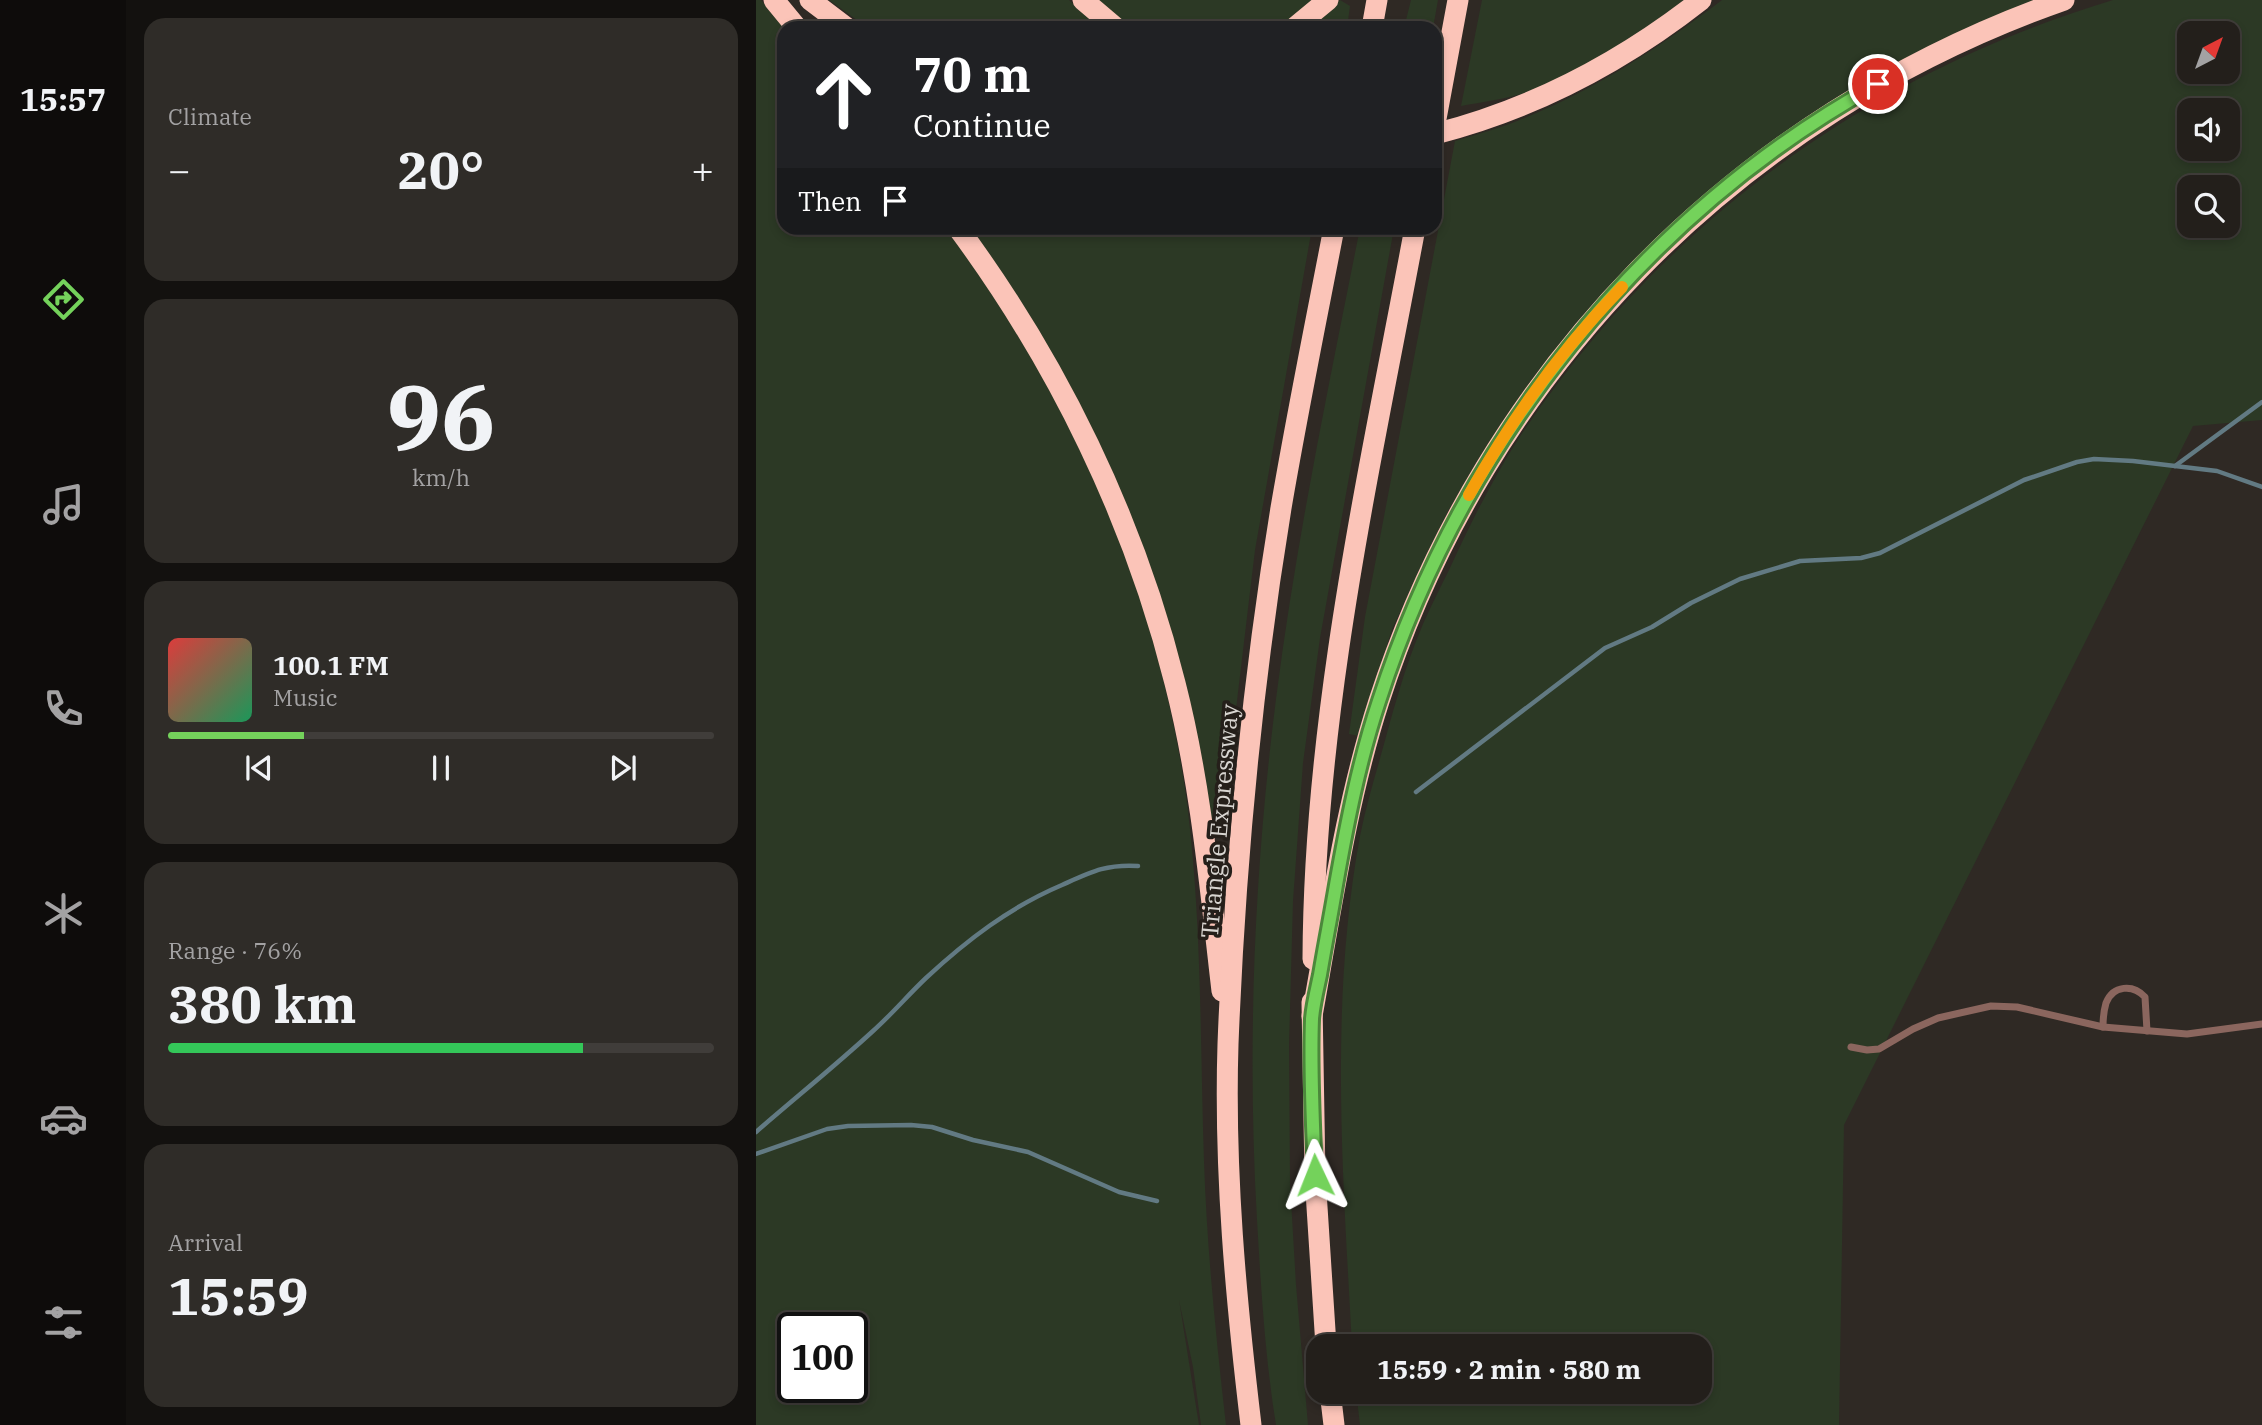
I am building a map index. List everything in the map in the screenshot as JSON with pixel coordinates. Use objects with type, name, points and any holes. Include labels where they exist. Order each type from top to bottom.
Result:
[{"type":"highway","points":[[774,0],[791,21]]},
{"type":"highway","points":[[810,0],[838,21]]},
{"type":"highway","points":[[1083,0],[1108,21]]},
{"type":"highway","points":[[1302,21],[1328,0]]},
{"type":"highway","points":[[1373,21],[1377,0]]},
{"type":"highway","points":[[1442,84],[1458,0]]},
{"type":"highway","points":[[1442,132],[1497,115],[1575,82],[1647,39],[1701,0]]},
{"type":"highway","points":[[1312,1016],[1357,778],[1390,668],[1420,592],[1452,524],[1491,457],[1532,395],[1603,306],[1635,272],[1707,204],[1766,158],[1862,93],[1928,57],[2002,23],[2064,0]]},
{"type":"highway","points":[[963,235],[1025,325],[1068,402],[1109,489],[1145,584],[1175,682],[1194,773],[1206,852],[1228,1045]]},
{"type":"highway","name":"Triangle Expressway","points":[[1251,1425],[1234,1247],[1230,1165],[1228,1045],[1240,854],[1256,691],[1281,509],[1333,235]]},
{"type":"highway","points":[[1325,1334],[1315,1175],[1312,1016],[1315,860],[1332,701],[1356,543],[1415,235]]},
{"type":"highway","points":[[1332,1404],[1334,1425]]},
{"type":"lane","points":[[2103,1027],[2109,998],[2118,989],[2130,988],[2138,990],[2145,997],[2147,1031]]},
{"type":"lane","points":[[1851,1047],[1879,1049],[1923,1023],[1991,1006],[2017,1007],[2103,1027],[2187,1034],[2262,1024]]},
{"type":"green space","points":[[756,0],[761,0],[779,21],[777,235],[951,235],[992,292],[1033,358],[1071,428],[1104,500],[1132,574],[1155,649],[1174,726],[1192,847],[1198,937],[1207,1227],[1226,1425],[1201,1425],[1193,1367],[1179,1300],[1199,1425],[756,1425]]},
{"type":"green space","points":[[829,0],[1069,0],[1092,21],[858,21]]},
{"type":"green space","points":[[1095,0],[1316,0],[1290,21],[1121,21]]},
{"type":"green space","points":[[1340,0],[1350,6],[1348,21],[1318,21]]},
{"type":"green space","points":[[1411,0],[1438,0],[1434,21],[1406,21]]},
{"type":"green space","points":[[1482,0],[1684,0],[1628,40],[1566,76],[1525,93],[1461,106]]},
{"type":"green space","points":[[1722,0],[2042,0],[1862,84],[1796,125],[1696,203],[1615,280],[1566,336],[1517,402],[1448,511],[1392,629],[1359,736],[1349,734],[1365,617],[1437,235],[1442,235],[1442,210],[1455,141],[1514,122],[1575,95],[1675,34]]},
{"type":"green space","points":[[2113,0],[2262,0],[2262,420],[2193,426],[1844,1125],[1839,1425],[1360,1425],[1358,1404],[1712,1404],[1712,1334],[1351,1334],[1342,1154],[1341,1026],[1350,899],[1360,836],[1404,675],[1429,610],[1501,468],[1521,435],[1577,358],[1639,288],[1706,224],[1779,166],[1856,114],[1938,69],[2023,31]]},
{"type":"green space","points":[[972,235],[1311,235],[1255,550],[1221,835],[1212,837],[1144,552]]},
{"type":"green space","points":[[1359,235],[1393,235],[1320,638],[1303,763],[1293,901],[1289,1045],[1290,1183],[1308,1425],[1276,1425],[1264,1323],[1257,1220],[1253,1024],[1262,829],[1276,699],[1293,581]]},
{"type":"waterway","points":[[2175,466],[2262,402]]},
{"type":"waterway","points":[[1416,792],[1605,648],[1652,627],[1691,603],[1740,579],[1800,561],[1861,558],[1880,553],[2024,480],[2094,459],[2217,471],[2262,487]]},
{"type":"waterway","points":[[756,1132],[880,1025],[941,964],[990,926],[1025,903],[1090,873],[1117,866],[1138,866]]},
{"type":"waterway","points":[[756,1154],[827,1129],[848,1126],[932,1127],[973,1140],[1028,1152],[1119,1192],[1157,1201]]},
{"type":"slow traffic","points":[[1469,495],[1532,395],[1603,306],[1622,287]]},
{"type":"route","points":[[1315,1175],[1312,1016],[1348,820],[1378,702],[1420,592],[1452,524],[1491,457],[1532,395],[1603,306],[1652,255],[1736,180],[1828,114],[1878,84]]}]
